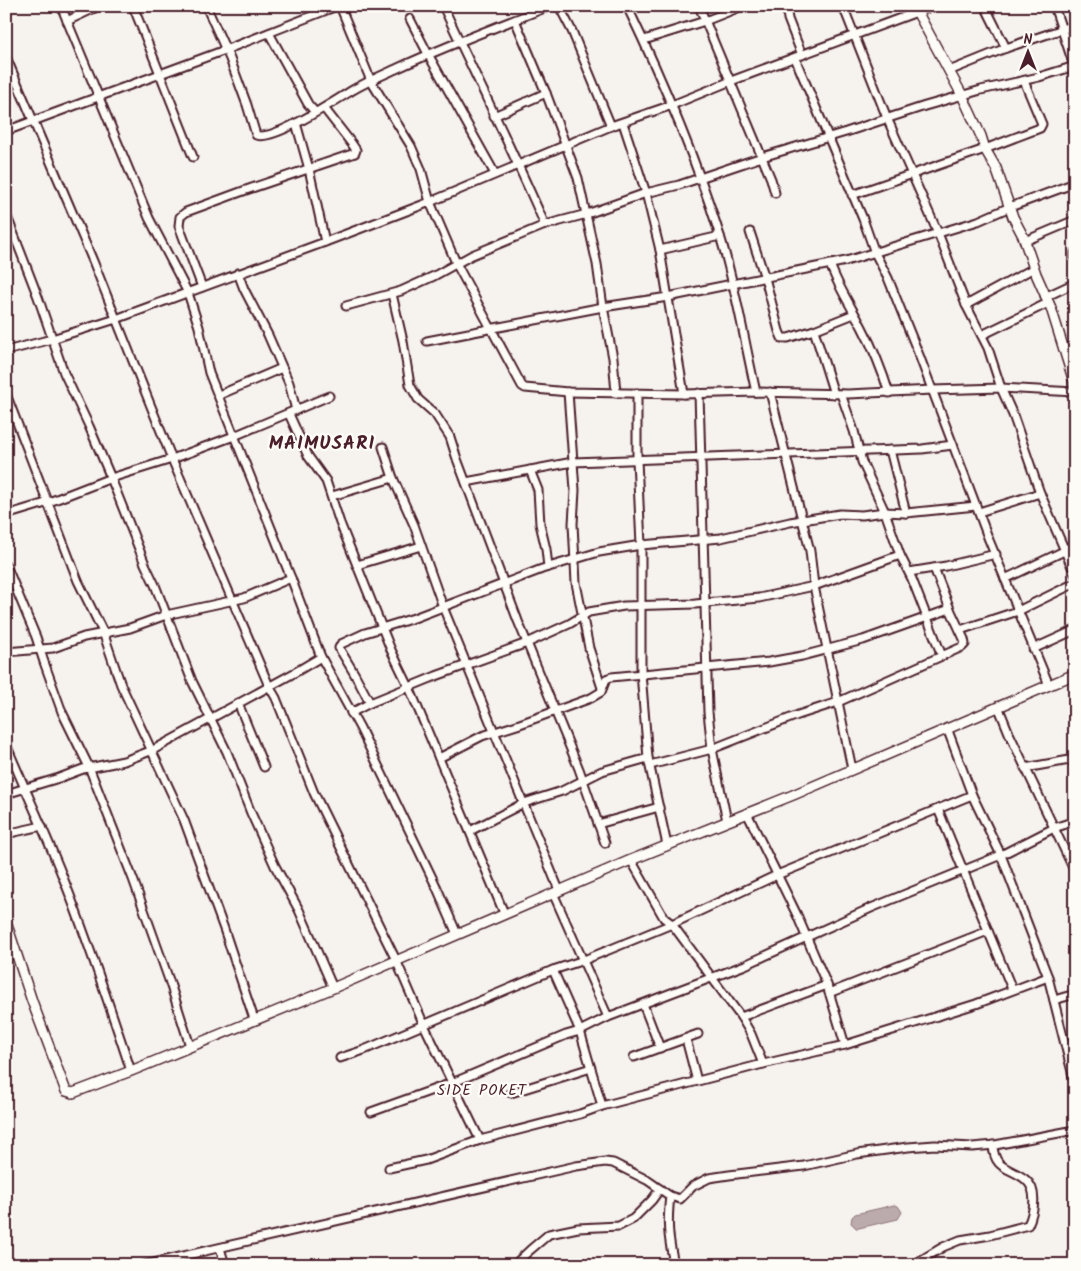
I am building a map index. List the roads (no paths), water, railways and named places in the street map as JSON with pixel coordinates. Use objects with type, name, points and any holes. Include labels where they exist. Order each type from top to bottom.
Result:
[{"type":"main road","points":[[915,9],[962,96],[985,150],[996,168],[1013,217],[1025,241],[1075,384]]},
{"type":"main road","points":[[6,922],[10,948],[66,1091],[73,1092],[333,988],[504,913],[747,813],[1075,674]]},
{"type":"street","points":[[61,6],[149,218],[188,293],[199,327],[209,373],[321,657],[419,850],[457,934]]},
{"type":"street","points":[[67,21],[99,6]]},
{"type":"street","points":[[133,6],[193,156]]},
{"type":"street","points":[[206,6],[226,50],[256,135],[260,137],[296,124],[352,90],[428,54],[550,6]]},
{"type":"street","points":[[6,131],[160,75],[338,6],[371,81],[411,146],[421,169],[430,202],[456,265],[522,386],[532,390],[568,392],[684,394],[756,392],[838,394],[1001,388],[1075,392]]},
{"type":"street","points":[[444,6],[545,225]]},
{"type":"street","points":[[559,6],[572,31],[611,126]]},
{"type":"street","points":[[627,6],[644,40],[672,106],[700,177],[720,236],[733,284],[756,392]]},
{"type":"street","points":[[699,6],[772,179],[775,193]]},
{"type":"street","points":[[644,40],[705,21],[743,6]]},
{"type":"street","points":[[786,6],[798,57],[828,137],[933,390],[1005,579],[1049,685]]},
{"type":"street","points":[[843,6],[966,305],[988,348],[1040,493],[1075,574]]},
{"type":"street","points":[[6,351],[52,339],[188,293],[430,202],[611,126],[672,106],[731,81],[855,36],[915,9],[933,6]]},
{"type":"street","points":[[986,6],[1006,48]]},
{"type":"street","points":[[346,306],[392,294],[434,276],[472,255],[545,225],[587,214],[646,192],[680,185],[762,157],[888,118],[962,96],[1074,67],[1054,6]]},
{"type":"street","points":[[410,19],[495,174]]},
{"type":"street","points":[[515,20],[546,93],[578,178],[597,264],[613,358],[616,392]]},
{"type":"street","points":[[949,71],[1006,48],[1075,25]]},
{"type":"street","points":[[269,33],[308,104],[315,112]]},
{"type":"street","points":[[6,56],[83,236],[172,459],[232,601],[276,698],[314,793],[396,960],[424,1025],[480,1140]]},
{"type":"street","points":[[852,195],[985,150],[1040,128],[1042,124],[1024,81]]},
{"type":"street","points":[[494,116],[546,93]]},
{"type":"street","points":[[202,287],[179,226],[180,217],[186,212],[246,190],[355,153],[356,150],[352,144],[324,108]]},
{"type":"street","points":[[622,123],[646,192],[660,250],[684,394]]},
{"type":"street","points":[[296,124],[309,169],[325,242]]},
{"type":"street","points":[[427,341],[603,307],[668,297],[830,264],[875,253],[978,221],[1075,183]]},
{"type":"street","points":[[6,214],[38,297],[64,373],[111,478],[192,681],[212,719],[251,813],[275,866],[299,910],[333,988]]},
{"type":"street","points":[[1025,241],[1075,220]]},
{"type":"street","points":[[750,232],[766,278],[777,326],[782,338],[814,330],[854,314]]},
{"type":"street","points":[[660,250],[720,236]]},
{"type":"street","points":[[1075,253],[1075,259]]},
{"type":"street","points":[[830,264],[834,277],[882,369],[889,393]]},
{"type":"street","points":[[966,305],[1034,268]]},
{"type":"street","points":[[238,274],[289,383],[296,410]]},
{"type":"street","points":[[982,335],[1075,283]]},
{"type":"street","points":[[392,294],[403,341],[410,385],[418,399],[435,414],[450,437],[527,643],[584,782],[605,844]]},
{"type":"street","points":[[814,330],[854,431],[862,462],[885,512],[900,555],[909,572],[942,656]]},
{"type":"street","points":[[219,395],[282,368]]},
{"type":"street","points":[[568,392],[575,490],[573,524],[576,582],[589,648],[602,688]]},
{"type":"street","points":[[770,392],[810,551],[814,586],[852,769]]},
{"type":"street","points":[[637,393],[641,545],[641,673],[649,761],[668,845]]},
{"type":"street","points":[[699,393],[708,712],[712,749],[727,821]]},
{"type":"street","points":[[6,394],[49,502],[78,582],[103,632],[121,685],[153,750],[184,820],[254,1019]]},
{"type":"street","points":[[6,515],[172,459],[289,414],[329,396]]},
{"type":"street","points":[[289,414],[308,456],[326,481],[382,627],[504,913]]},
{"type":"street","points":[[466,482],[573,462],[922,449],[953,445]]},
{"type":"street","points":[[383,447],[393,478],[414,525],[443,607],[496,732],[556,892],[608,1017]]},
{"type":"street","points":[[890,450],[906,513]]},
{"type":"street","points":[[530,470],[538,490],[540,524],[548,567]]},
{"type":"street","points":[[332,496],[393,478]]},
{"type":"street","points":[[370,703],[339,648],[341,644],[382,627],[443,607],[548,567],[599,552],[641,545],[721,538],[840,514],[862,515],[885,512],[906,513],[978,509],[1040,493]]},
{"type":"street","points":[[1005,579],[1064,551],[1075,543]]},
{"type":"street","points":[[357,564],[421,546]]},
{"type":"street","points":[[909,572],[996,554]]},
{"type":"street","points":[[351,713],[409,687],[527,643],[569,624],[589,612],[624,606],[704,603],[759,598],[814,586],[900,555]]},
{"type":"street","points":[[6,565],[36,637],[69,730],[89,767],[133,879],[190,1046]]},
{"type":"street","points":[[470,831],[524,803],[562,792],[602,771],[712,749],[798,715],[838,702],[962,647],[965,644],[934,568]]},
{"type":"street","points":[[6,652],[54,648],[103,632],[130,628],[166,615],[244,598],[291,578]]},
{"type":"street","points":[[960,630],[1018,611],[1075,583]]},
{"type":"street","points":[[439,758],[464,744],[597,695],[606,679],[611,677],[768,662],[827,651],[950,608]]},
{"type":"street","points":[[1033,649],[1075,630]]},
{"type":"street","points":[[6,794],[89,767],[124,761],[153,750],[321,657]]},
{"type":"street","points":[[238,703],[264,767]]},
{"type":"street","points":[[998,706],[1025,768],[1075,872]]},
{"type":"street","points":[[947,728],[972,795],[1001,855],[1048,977],[1075,1084]]},
{"type":"street","points":[[6,744],[42,826],[86,937],[131,1070]]},
{"type":"street","points":[[1025,768],[1075,759]]},
{"type":"street","points":[[340,1058],[424,1025],[553,970],[584,960],[672,924],[778,875],[972,795]]},
{"type":"street","points":[[598,824],[659,807]]},
{"type":"street","points":[[938,810],[1012,989]]},
{"type":"street","points":[[747,813],[778,875],[828,989],[845,1045]]},
{"type":"street","points":[[371,1112],[452,1083],[566,1035],[580,1031],[608,1017],[711,976],[745,965],[871,908],[1001,855],[1054,828],[1075,822]]},
{"type":"street","points":[[6,834],[42,826]]},
{"type":"street","points":[[631,860],[664,918],[672,924],[740,1017],[751,1034],[763,1064]]},
{"type":"street","points":[[740,1017],[828,989],[988,931]]},
{"type":"street","points":[[553,970],[580,1031],[602,1106]]},
{"type":"street","points":[[389,1168],[426,1160],[480,1140],[580,1114],[602,1106],[763,1064],[845,1045],[976,1004],[1048,977]]},
{"type":"street","points":[[1054,1000],[1075,994]]},
{"type":"street","points":[[643,1004],[660,1048]]},
{"type":"street","points":[[634,1058],[698,1034]]},
{"type":"street","points":[[686,1039],[697,1081]]},
{"type":"street","points":[[511,1093],[591,1068]]},
{"type":"street","points":[[144,1265],[595,1163],[613,1163],[647,1180],[670,1196],[680,1199],[693,1186],[709,1178],[804,1166],[857,1154],[935,1145],[972,1147],[993,1145],[1036,1139],[1075,1130]]},
{"type":"street","points":[[913,1265],[943,1247],[960,1240],[1028,1225],[1034,1207],[1032,1190],[1028,1181],[997,1162],[993,1145]]},
{"type":"street","points":[[514,1265],[550,1234],[578,1228],[619,1226],[633,1219],[660,1189]]},
{"type":"street","points":[[670,1196],[667,1220],[670,1246],[676,1265]]},
{"type":"street","points":[[220,1248],[225,1265]]},
{"type":"district","name":"MAIMUSARI","points":[[322,442]]},
{"type":"district","name":"SIDE POKET","points":[[482,1090]]}]
